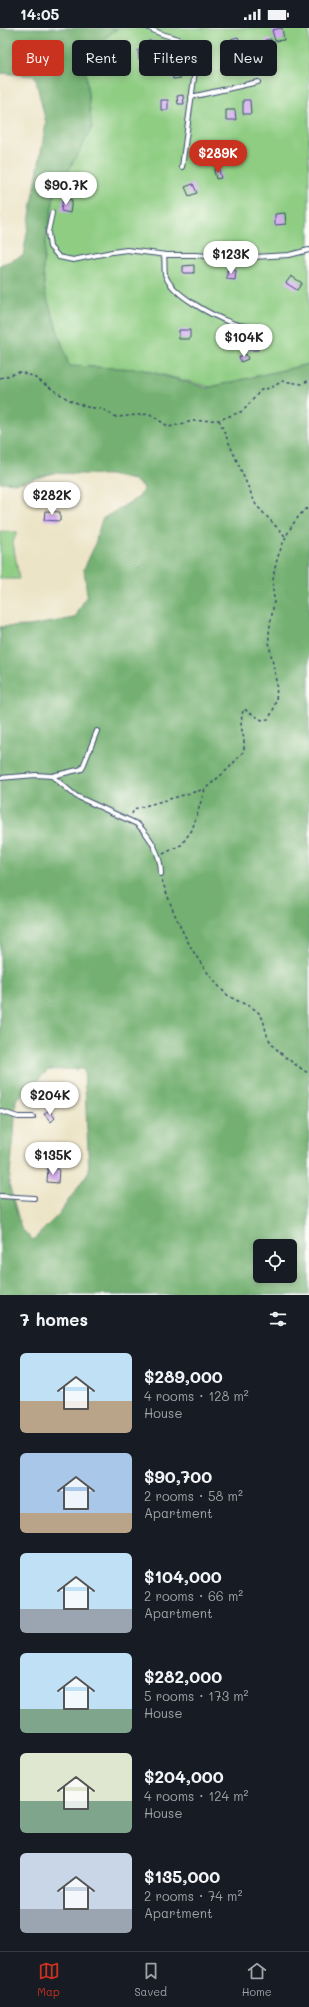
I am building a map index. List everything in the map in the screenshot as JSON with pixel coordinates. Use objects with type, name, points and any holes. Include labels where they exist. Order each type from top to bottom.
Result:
[{"type":"lane","points":[[149,28],[176,37],[184,42],[188,49],[195,71],[182,168]]},
{"type":"lane","points":[[191,97],[258,82]]},
{"type":"lane","points":[[52,213],[48,232],[50,247],[59,257],[72,260],[127,250],[164,255],[195,255],[234,258],[289,255],[309,250]]},
{"type":"lane","points":[[164,255],[165,274],[172,286],[183,296],[208,312],[233,324],[256,328]]},
{"type":"lane","points":[[0,778],[36,775],[52,776],[82,769],[97,731]]},
{"type":"lane","points":[[52,776],[76,796],[130,820],[145,831],[159,856],[161,874]]},
{"type":"lane","points":[[0,1111],[18,1116],[33,1117]]},
{"type":"lane","points":[[0,1196],[34,1198]]},
{"type":"path","points":[[0,378],[20,372],[32,376],[69,400],[87,407],[102,409],[116,417],[150,414],[169,427],[193,421],[219,420],[243,411],[261,390],[270,388],[283,381],[302,384],[309,380]]},
{"type":"path","points":[[219,420],[256,505],[286,537]]},
{"type":"path","points":[[130,820],[134,809],[205,789],[228,769],[244,750],[244,739],[241,726],[244,709],[262,720],[268,719],[272,714],[276,691],[275,669],[269,641],[274,599],[273,582],[275,566],[286,537],[294,522],[309,506]]},
{"type":"path","points":[[159,856],[180,845],[192,830],[205,789]]},
{"type":"path","points":[[161,874],[171,907],[183,935],[201,964],[226,994],[247,1006],[254,1008],[263,1018],[270,1040],[278,1050],[309,1074]]},
{"type":"green space","points":[[0,28],[118,28],[102,40],[72,40],[72,76],[86,76],[92,128],[54,197],[45,244],[43,270],[45,292],[69,366],[140,369],[207,388],[309,364],[309,1295],[0,1295],[0,627],[29,626],[75,618],[87,595],[84,569],[94,547],[102,519],[139,497],[144,488],[134,480],[109,475],[54,473],[18,483],[0,482],[0,265],[23,256],[46,123],[35,76],[64,76],[64,40],[12,40],[12,74],[0,73]],"holes":[[[84,1069],[89,1171],[59,1214],[33,1240],[21,1228],[9,1184],[16,1100],[48,1070]]]},
{"type":"green space","points":[[118,28],[309,28],[309,364],[210,387],[140,369],[69,366],[45,292],[43,270],[45,244],[54,197],[92,128],[86,76],[131,76],[131,40],[102,40]]},
{"type":"green space","points":[[0,532],[17,532],[13,542],[19,579],[0,579]]},
{"type":"building","points":[[282,28],[284,40],[275,40],[272,30]]},
{"type":"building","points":[[238,37],[239,40],[231,40]]},
{"type":"building","points":[[172,76],[181,76],[181,78],[173,79]]},
{"type":"building","points":[[183,95],[184,104],[178,104],[177,96]]},
{"type":"building","points":[[161,100],[168,100],[168,110],[161,110]]},
{"type":"building","points":[[243,100],[250,100],[251,114],[243,114]]},
{"type":"building","points":[[226,110],[235,110],[236,120],[226,120]]},
{"type":"building","points":[[219,169],[221,178],[216,179],[214,170]]},
{"type":"building","points":[[193,184],[197,193],[189,196],[185,187]]},
{"type":"building","points":[[63,198],[72,200],[70,213],[61,211]]},
{"type":"building","points":[[285,213],[286,224],[275,225],[275,214]]},
{"type":"building","points":[[194,265],[194,273],[183,273],[183,266]]},
{"type":"building","points":[[227,270],[236,270],[235,280],[227,279]]},
{"type":"building","points":[[291,276],[302,283],[297,290],[286,283]]},
{"type":"building","points":[[179,330],[190,330],[190,339],[179,339]]},
{"type":"building","points":[[257,339],[258,350],[249,350],[248,340]]},
{"type":"building","points":[[246,354],[248,359],[241,362],[239,357]]},
{"type":"building","points":[[45,511],[60,512],[60,521],[44,520]]},
{"type":"building","points":[[59,1085],[71,1086],[71,1096],[59,1096]]},
{"type":"building","points":[[49,1110],[55,1118],[51,1122],[44,1114]]},
{"type":"building","points":[[48,1168],[59,1169],[58,1183],[47,1182]]}]
